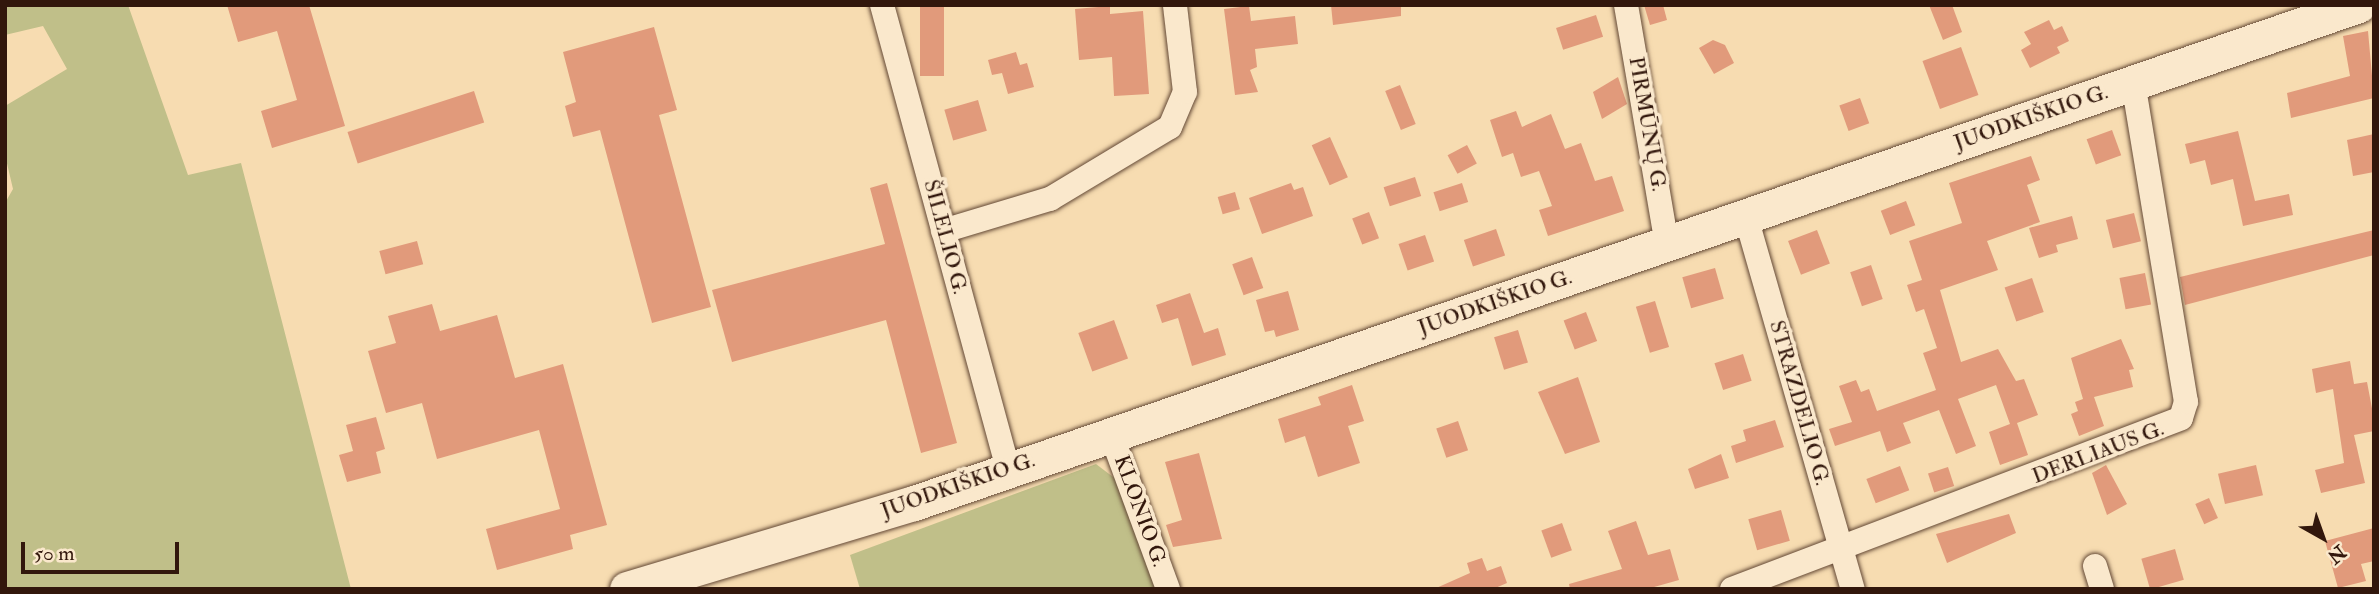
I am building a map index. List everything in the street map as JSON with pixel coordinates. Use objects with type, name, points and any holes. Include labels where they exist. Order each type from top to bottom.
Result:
[{"type":"street","name":"ŠILELIO G.","points":[[881,5],[1008,469]]},
{"type":"street","points":[[943,231],[1049,199],[1170,127],[1185,92],[1175,5]]},
{"type":"street","name":"PIRMŪNŲ G.","points":[[1626,5],[1667,244]]},
{"type":"street","name":"JUODKIŠKIO G.","points":[[627,589],[858,522],[2359,5]]},
{"type":"street","name":"DERLIAUS G.","points":[[1732,589],[2170,426],[2186,411],[2133,83]]},
{"type":"street","name":"STRAZDELIO G.","points":[[1746,217],[1853,589]]},
{"type":"street","name":"KLONIO G.","points":[[1111,434],[1168,589]]},
{"type":"shaded area","points":[[5,5],[128,5],[188,175],[241,163],[351,589],[5,589],[5,203],[13,189],[5,155],[5,106],[67,69],[43,26],[5,35]]},
{"type":"shaded area","points":[[1096,464],[1117,480],[1161,589],[860,589],[850,555]]},
{"type":"building","points":[[227,5],[309,5],[345,126],[272,148],[261,111],[297,100],[277,31],[238,42]]},
{"type":"building","points":[[920,5],[944,5],[944,76],[920,76]]},
{"type":"building","points":[[1331,5],[1401,5],[1401,16],[1333,25]]},
{"type":"building","points":[[1644,5],[1663,5],[1667,20],[1650,25]]},
{"type":"building","points":[[1929,5],[1952,5],[1962,32],[1943,40]]},
{"type":"building","points":[[1110,6],[1110,14],[1143,11],[1149,94],[1114,96],[1112,57],[1079,60],[1075,9]]},
{"type":"building","points":[[1249,6],[1251,21],[1295,16],[1298,44],[1255,49],[1257,67],[1250,70],[1258,92],[1235,95],[1224,9]]},
{"type":"building","points":[[1596,15],[1603,37],[1563,50],[1556,28]]},
{"type":"building","points":[[2049,20],[2054,30],[2062,26],[2069,41],[2057,47],[2060,53],[2030,68],[2021,50],[2031,44],[2024,32]]},
{"type":"building","points":[[654,27],[677,110],[659,115],[711,307],[652,323],[600,130],[573,137],[565,106],[576,102],[563,52]]},
{"type":"building","points":[[2368,31],[2374,98],[2291,118],[2287,93],[2350,76],[2343,36]]},
{"type":"building","points":[[1713,40],[1725,45],[1734,63],[1714,74],[1699,48]]},
{"type":"building","points":[[1961,47],[1978,95],[1940,109],[1922,61]]},
{"type":"building","points":[[1016,52],[1020,65],[1027,63],[1034,87],[1008,94],[1002,73],[992,75],[988,60]]},
{"type":"building","points":[[1618,77],[1627,104],[1602,119],[1593,92]]},
{"type":"building","points":[[1400,85],[1416,124],[1401,130],[1385,91]]},
{"type":"building","points":[[474,91],[484,122],[358,163],[348,132]]},
{"type":"building","points":[[1860,98],[1869,123],[1849,131],[1839,106]]},
{"type":"building","points":[[978,100],[987,131],[953,140],[944,110]]},
{"type":"building","points":[[1516,111],[1522,127],[1551,114],[1565,149],[1581,143],[1595,181],[1612,176],[1624,211],[1548,236],[1539,210],[1552,206],[1539,171],[1521,177],[1513,153],[1502,157],[1490,120]]},
{"type":"building","points":[[2112,130],[2121,155],[2096,165],[2087,139]]},
{"type":"building","points":[[2238,131],[2255,201],[2289,194],[2293,215],[2243,226],[2233,179],[2211,185],[2205,160],[2190,164],[2185,144]]},
{"type":"building","points":[[2374,134],[2374,172],[2353,176],[2347,140]]},
{"type":"building","points":[[1330,137],[1348,177],[1330,185],[1312,145]]},
{"type":"building","points":[[1467,145],[1477,164],[1457,174],[1448,155]]},
{"type":"building","points":[[2031,156],[2040,180],[2027,185],[2040,222],[1987,241],[1998,270],[1940,290],[1961,362],[1998,349],[2016,381],[2024,379],[2038,415],[2017,423],[2028,455],[2000,465],[1989,432],[2010,424],[1996,385],[1958,399],[1976,446],[1956,454],[1939,410],[1903,423],[1911,443],[1887,452],[1880,431],[1835,446],[1829,429],[1852,422],[1839,386],[1856,380],[1861,392],[1869,389],[1877,411],[1936,390],[1923,353],[1937,348],[1924,309],[1916,312],[1907,285],[1922,280],[1909,241],[1962,223],[1949,183]]},
{"type":"building","points":[[1415,177],[1421,196],[1390,206],[1384,187]]},
{"type":"building","points":[[887,183],[957,443],[921,453],[886,320],[732,362],[712,290],[885,244],[870,188]]},
{"type":"building","points":[[1291,183],[1294,190],[1303,187],[1313,216],[1262,234],[1249,198]]},
{"type":"building","points":[[1462,183],[1468,202],[1440,211],[1433,192]]},
{"type":"building","points":[[1235,192],[1240,209],[1223,214],[1218,197]]},
{"type":"building","points":[[1906,201],[1915,225],[1890,235],[1881,211]]},
{"type":"building","points":[[1369,212],[1379,238],[1362,245],[1352,218]]},
{"type":"building","points":[[2134,213],[2141,241],[2113,248],[2106,220]]},
{"type":"building","points":[[2072,216],[2078,239],[2056,245],[2058,252],[2039,258],[2029,228]]},
{"type":"building","points":[[1496,229],[1505,255],[1473,267],[1464,240]]},
{"type":"building","points":[[1817,230],[1830,264],[1801,275],[1788,241]]},
{"type":"building","points":[[2374,230],[2374,255],[2185,305],[2180,277]]},
{"type":"building","points":[[1425,235],[1434,261],[1408,271],[1399,244]]},
{"type":"building","points":[[417,241],[423,264],[386,274],[379,251]]},
{"type":"building","points":[[1252,257],[1263,288],[1244,295],[1232,264]]},
{"type":"building","points":[[1871,265],[1883,299],[1862,306],[1850,272]]},
{"type":"building","points":[[1715,268],[1724,299],[1691,308],[1682,277]]},
{"type":"building","points":[[2145,273],[2151,304],[2126,309],[2119,278]]},
{"type":"building","points":[[2032,278],[2044,312],[2016,321],[2005,287]]},
{"type":"building","points":[[1288,291],[1299,330],[1276,337],[1274,330],[1265,332],[1256,300]]},
{"type":"building","points":[[1190,293],[1204,333],[1218,328],[1226,355],[1192,366],[1178,318],[1162,323],[1156,305]]},
{"type":"building","points":[[1655,301],[1669,347],[1650,353],[1636,307]]},
{"type":"building","points":[[432,304],[440,331],[497,315],[515,378],[563,364],[607,525],[570,535],[573,549],[497,570],[486,529],[560,509],[539,430],[437,459],[422,403],[386,413],[368,351],[396,343],[388,316]]},
{"type":"building","points":[[1586,312],[1597,341],[1575,350],[1564,321]]},
{"type":"building","points":[[1114,320],[1128,359],[1092,372],[1078,333]]},
{"type":"building","points":[[1518,330],[1528,363],[1504,370],[1494,337]]},
{"type":"building","points":[[2121,339],[2134,369],[2129,370],[2133,387],[2094,397],[2104,426],[2079,436],[2071,414],[2078,411],[2075,402],[2083,399],[2071,358]]},
{"type":"building","points":[[1743,354],[1752,381],[1723,390],[1714,363]]},
{"type":"building","points":[[2350,361],[2354,384],[2367,382],[2374,419],[2374,431],[2354,435],[2365,483],[2321,493],[2315,470],[2344,463],[2333,389],[2316,393],[2312,369]]},
{"type":"building","points":[[1578,377],[1600,442],[1565,454],[1538,392]]},
{"type":"building","points":[[1352,385],[1364,421],[1348,426],[1360,463],[1318,477],[1305,436],[1285,443],[1278,419],[1321,405],[1318,397]]},
{"type":"building","points":[[376,417],[385,449],[376,452],[381,473],[347,482],[339,455],[353,451],[346,425]]},
{"type":"building","points":[[1775,420],[1784,447],[1736,463],[1731,446],[1746,441],[1743,430]]},
{"type":"building","points":[[1458,421],[1468,450],[1446,458],[1436,428]]},
{"type":"building","points":[[1199,453],[1222,539],[1173,547],[1166,525],[1182,520],[1165,462]]},
{"type":"building","points":[[1721,454],[1729,478],[1695,489],[1688,469]]},
{"type":"building","points":[[2106,465],[2127,504],[2107,515],[2092,473]]},
{"type":"building","points":[[2256,465],[2263,495],[2225,504],[2218,474]]},
{"type":"building","points":[[1900,466],[1909,490],[1876,503],[1866,479]]},
{"type":"building","points":[[1948,467],[1954,486],[1934,493],[1928,473]]},
{"type":"building","points":[[2209,498],[2218,518],[2204,524],[2195,504]]},
{"type":"building","points":[[1781,510],[1790,541],[1757,550],[1748,519]]},
{"type":"building","points":[[2009,514],[2016,533],[1947,563],[1936,534]]},
{"type":"building","points":[[1636,521],[1648,555],[1670,549],[1679,580],[1647,589],[1570,589],[1569,584],[1622,569],[1608,531]]},
{"type":"building","points":[[1562,523],[1572,550],[1551,558],[1541,531]]},
{"type":"building","points":[[2374,528],[2374,561],[2361,564],[2366,581],[2338,588],[2325,541]]},
{"type":"building","points":[[2175,549],[2184,580],[2150,589],[2141,559]]},
{"type":"building","points":[[1482,558],[1487,571],[1501,566],[1507,583],[1493,589],[1434,589],[1470,573],[1467,563]]}]
